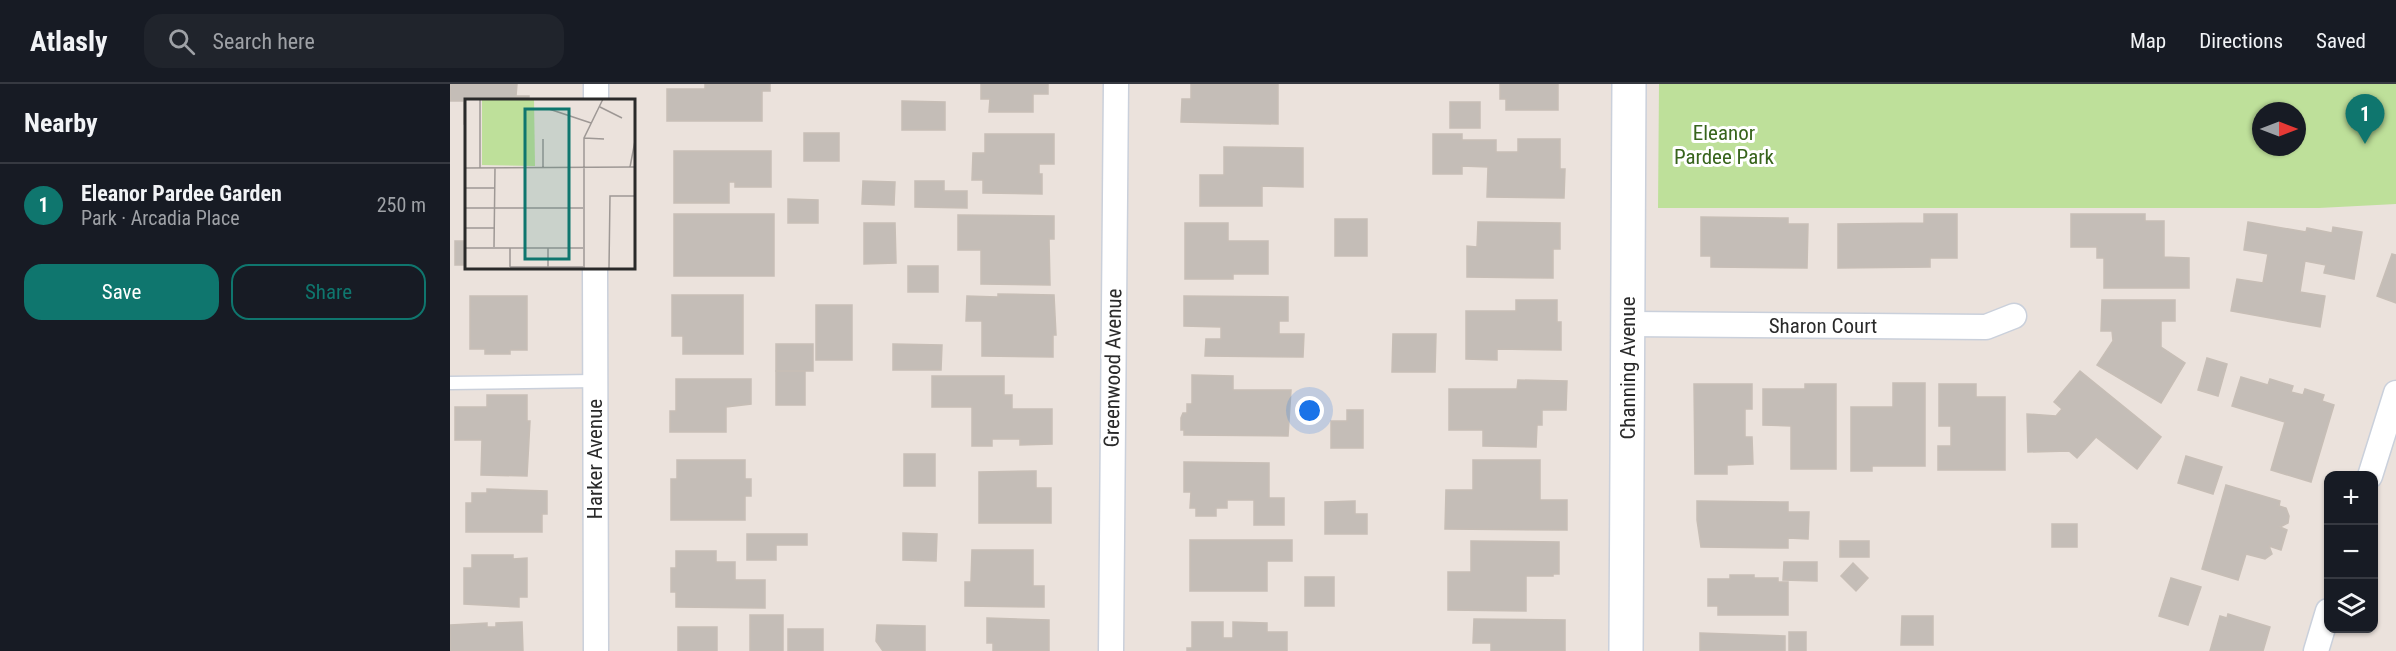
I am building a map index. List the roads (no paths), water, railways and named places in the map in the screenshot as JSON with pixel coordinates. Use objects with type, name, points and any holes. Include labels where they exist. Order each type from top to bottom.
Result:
[{"type":"street","name":"Greenwood Avenue","points":[[1111,651],[1116,84]]},
{"type":"street","name":"Channing Avenue","points":[[1626,651],[1629,84]]},
{"type":"street","name":"Harker Avenue","points":[[595,268],[596,651]]},
{"type":"street","name":"Sharon Court","points":[[1629,324],[1986,327],[2014,315]]},
{"type":"street","points":[[2372,471],[2396,393]]},
{"type":"street","points":[[2316,651],[2324,624]]},
{"type":"lane","points":[[450,383],[594,381]]},
{"type":"place","name":"Eleanor Pardee Garden","points":[[2365,144]]},
{"type":"park label","name":"Eleanor Pardee Park","points":[[1724,145]]}]
